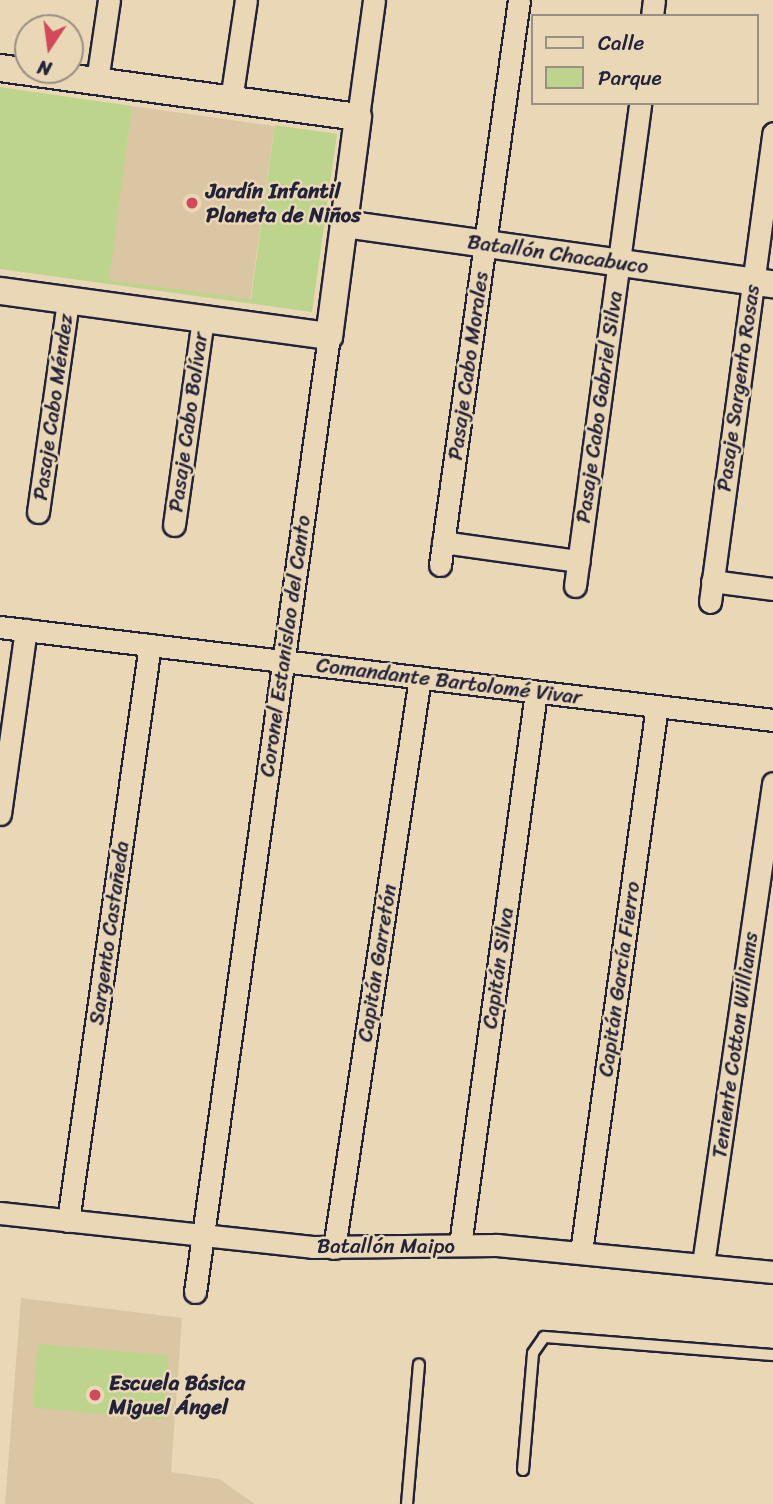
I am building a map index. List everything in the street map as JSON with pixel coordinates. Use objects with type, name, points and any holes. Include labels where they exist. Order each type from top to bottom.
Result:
[{"type":"street","points":[[97,82],[109,0]]},
{"type":"street","points":[[231,100],[246,0]]},
{"type":"street","name":"Coronel Estanislao del Canto","points":[[195,1292],[374,0]]},
{"type":"street","name":"Pasaje Cabo Morales","points":[[440,565],[519,0]]},
{"type":"street","points":[[0,68],[358,117]]},
{"type":"street","name":"Pasaje Cabo Gabriel Silva","points":[[575,586],[640,105]]},
{"type":"street","name":"Pasaje Sargento Rosas","points":[[773,133],[763,282],[711,592],[773,589]]},
{"type":"street","name":"Batallón Chacabuco","points":[[344,224],[763,282]]},
{"type":"street","points":[[0,291],[329,337]]},
{"type":"street","name":"Pasaje Cabo Méndez","points":[[38,512],[68,301]]},
{"type":"street","name":"Pasaje Cabo Bolívar","points":[[174,525],[203,319]]},
{"type":"street","points":[[443,542],[579,561]]},
{"type":"street","name":"Comandante Bartolomé Vivar","points":[[0,627],[773,720]]},
{"type":"street","points":[[0,814],[26,630]]},
{"type":"street","name":"Sargento Castañeda","points":[[68,1221],[150,645]]},
{"type":"street","name":"Capitán Garretón","points":[[334,1248],[420,677]]},
{"type":"street","name":"Capitán Silva","points":[[460,1245],[536,692]]},
{"type":"street","name":"Capitán García Fierro","points":[[581,1252],[657,706]]},
{"type":"street","name":"Teniente Cotton Williams","points":[[703,1265],[773,783]]},
{"type":"street","name":"Batallón Maipo","points":[[0,1213],[334,1248],[460,1245],[581,1252],[773,1272]]},
{"type":"lane","points":[[523,1470],[533,1353],[544,1338],[773,1354]]},
{"type":"lane","points":[[407,1504],[419,1365]]},
{"type":"shaded area","name":"Jardín Infantil Planeta de Niños","points":[[132,106],[275,126],[250,300],[108,280]]},
{"type":"shaded area","name":"Escuela Básica Miguel Ángel","points":[[21,1298],[182,1318],[171,1472],[219,1479],[255,1504],[5,1504]]},
{"type":"green space","points":[[0,87],[132,106],[109,280],[251,299],[275,125],[337,134],[312,312],[0,269]]},
{"type":"green space","points":[[38,1344],[169,1355],[163,1419],[32,1408]]},
{"type":"place","name":"Jardín Infantil Planeta de Niños","points":[[192,203]]},
{"type":"place","name":"Escuela Básica Miguel Ángel","points":[[95,1395]]}]
